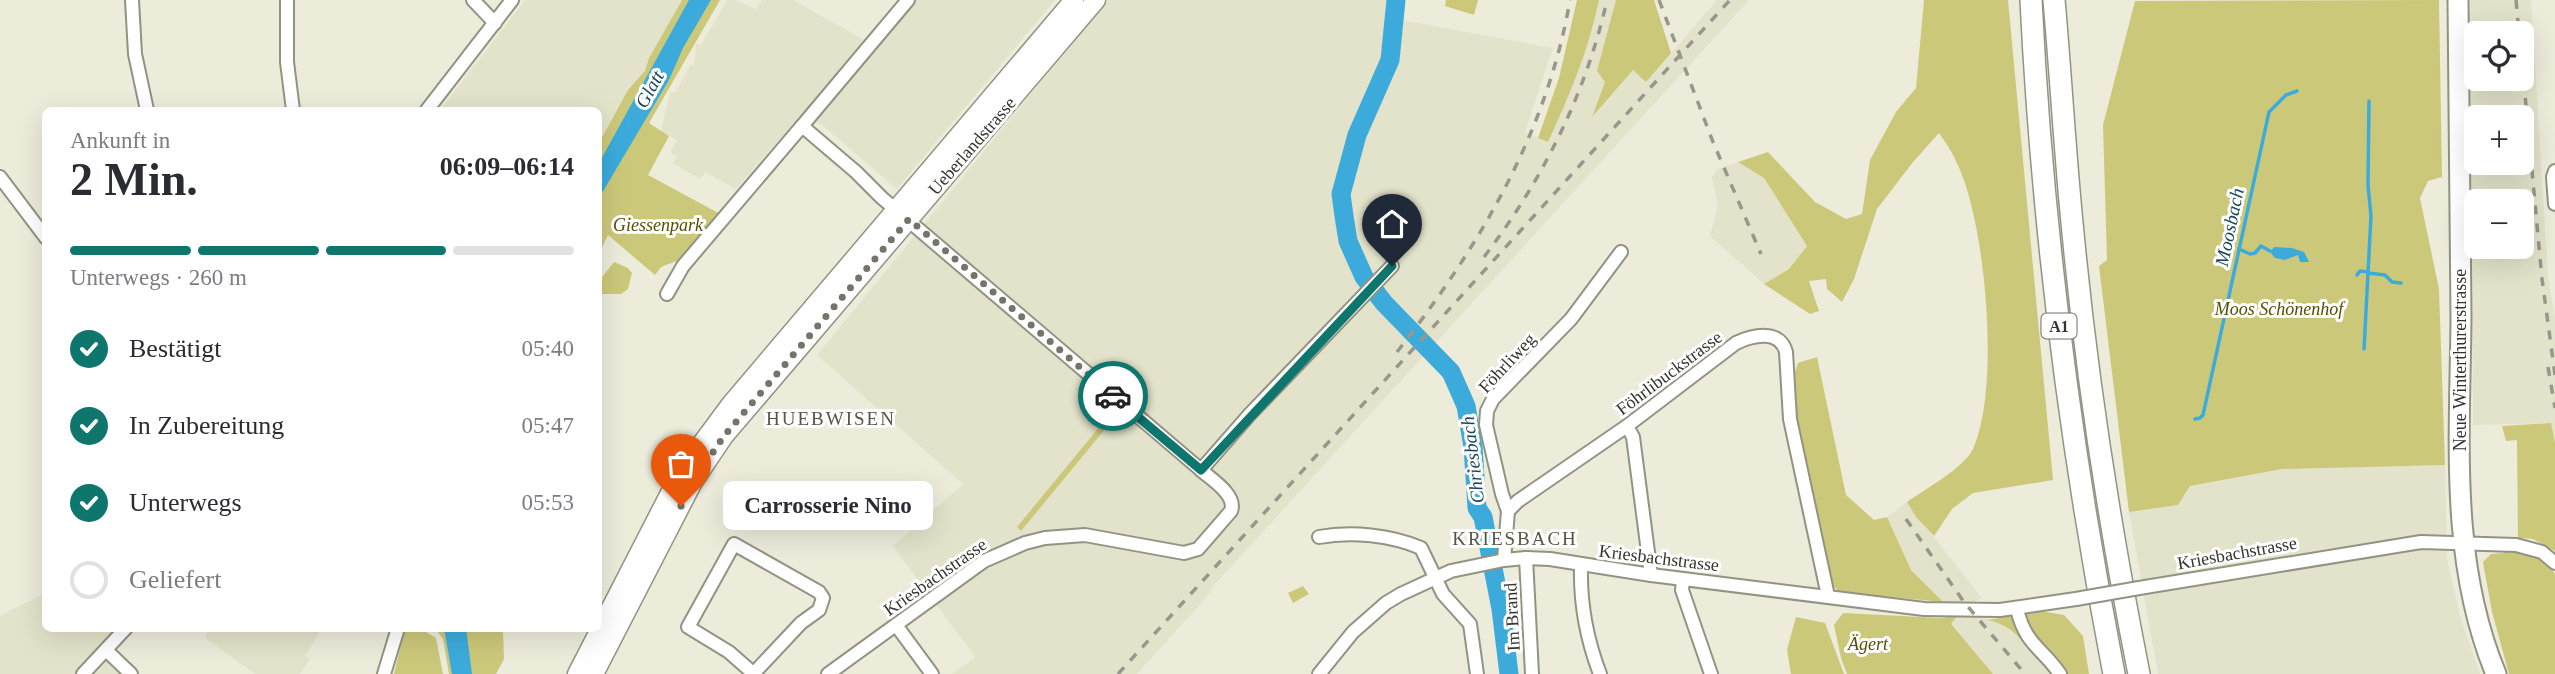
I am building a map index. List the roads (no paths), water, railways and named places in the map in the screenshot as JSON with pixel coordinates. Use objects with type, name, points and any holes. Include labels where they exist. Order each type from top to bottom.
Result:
[{"type":"highway","name":"A1","points":[[2031,0],[2042,153],[2061,347],[2087,526],[2114,674]]},
{"type":"highway","name":"A1","points":[[2056,6],[2065,151],[2084,332],[2109,508],[2139,674]]},
{"type":"main road","name":"Ueberlandstrasse","points":[[594,674],[693,482],[724,436],[1074,0]]},
{"type":"main road","name":"Ueberlandstrasse","points":[[602,623],[688,462],[731,404],[1096,0]]},
{"type":"main road","name":"Neue Winterthurerstrasse","points":[[2458,0],[2463,543],[2478,627],[2496,674]]},
{"type":"main road","name":"Ueberlandstrasse","points":[[576,674],[597,632]]},
{"type":"street","points":[[132,0],[136,64],[146,107]]},
{"type":"street","points":[[287,0],[287,62],[293,107]]},
{"type":"street","points":[[473,0],[495,23]]},
{"type":"street","points":[[429,107],[512,0]]},
{"type":"street","points":[[667,294],[683,266],[908,0]]},
{"type":"street","points":[[802,126],[1201,470],[1392,266]]},
{"type":"street","points":[[2555,171],[2555,204]]},
{"type":"street","points":[[0,177],[42,230]]},
{"type":"street","name":"Föhrliweg","points":[[1502,560],[1508,511],[1486,425],[1487,411],[1493,399],[1571,319],[1621,253]]},
{"type":"street","name":"Föhrlibuckstrasse","points":[[1508,511],[1518,501],[1627,426],[1736,343],[1747,338],[1773,337],[1783,343],[1787,359],[1787,402],[1828,596]]},
{"type":"street","points":[[1627,426],[1633,436],[1651,575]]},
{"type":"street","name":"Kriesbachstrasse","points":[[828,674],[984,561],[1018,545],[1069,535],[1115,539],[1136,546],[1184,553],[1198,549],[1233,506],[1230,497],[1201,470]]},
{"type":"street","points":[[1319,537],[1347,534],[1406,541],[1421,548],[1443,594],[1470,624],[1477,674]]},
{"type":"street","name":"Kriesbachstrasse","points":[[1319,674],[1338,648],[1369,617],[1401,594],[1434,577],[1473,565],[1502,560],[1550,559],[1581,566],[1924,609],[1973,611],[2017,609],[2405,543],[2440,541],[2530,548],[2543,552],[2555,563]]},
{"type":"street","points":[[734,544],[819,592],[823,601],[819,610],[793,631],[754,674],[729,652],[688,627],[734,544]]},
{"type":"street","name":"Im Brand","points":[[1527,558],[1532,674]]},
{"type":"street","points":[[1581,566],[1587,629],[1600,674]]},
{"type":"street","points":[[1684,579],[1682,590],[1711,674]]},
{"type":"street","points":[[2017,609],[2029,640],[2060,674]]},
{"type":"street","points":[[896,625],[932,674]]},
{"type":"street","points":[[83,674],[122,632]]},
{"type":"street","points":[[384,674],[397,632]]},
{"type":"street","points":[[106,650],[131,674]]},
{"type":"water","name":"Glatt","points":[[689,0],[711,0],[683,48],[669,80],[602,193],[602,158]]},
{"type":"water","points":[[2274,247],[2304,252],[2309,262],[2300,262],[2298,255],[2285,260],[2275,258],[2270,252]]},
{"type":"water","points":[[445,632],[467,632],[472,674],[452,674]]},
{"type":"waterway","name":"Chriesbach","points":[[1396,0],[1390,60],[1357,135],[1341,194],[1348,241],[1364,277],[1384,303],[1451,372],[1466,406],[1473,447],[1477,508],[1483,517],[1501,609],[1509,674]]},
{"type":"waterway","name":"Moosbach","points":[[2195,419],[2203,415],[2269,112],[2286,95],[2297,91]]},
{"type":"waterway","points":[[2364,349],[2371,216],[2368,185],[2369,101]]},
{"type":"waterway","points":[[2239,249],[2250,254],[2255,253],[2261,246],[2270,251]]},
{"type":"waterway","points":[[2357,275],[2360,271],[2368,272]]},
{"type":"waterway","points":[[2368,273],[2385,275],[2392,282],[2401,283]]},
{"type":"railway","points":[[1397,352],[1482,230],[1506,186],[1545,96],[1570,0]]},
{"type":"railway","points":[[1484,257],[1525,198],[1559,135],[1587,69],[1607,0]]},
{"type":"railway","points":[[1659,0],[1713,142],[1761,254]]},
{"type":"railway","points":[[1118,674],[1730,0]]},
{"type":"railway","points":[[2516,0],[2518,21]]},
{"type":"railway","points":[[2525,91],[2542,279],[2555,375]]},
{"type":"railway","points":[[2548,367],[2555,408]]},
{"type":"railway","points":[[1906,519],[1964,602],[2025,674]]},
{"type":"place","name":"Carrosserie Nino","points":[[681,506]]},
{"type":"district","name":"HUEBWISEN","points":[[831,418]]},
{"type":"district","name":"KRIESBACH","points":[[1515,538]]},
{"type":"park label","name":"Giessenpark","points":[[658,225]]},
{"type":"park label","name":"Moos Schönenhof","points":[[2279,309]]},
{"type":"park label","name":"Ägert","points":[[1868,644]]}]
